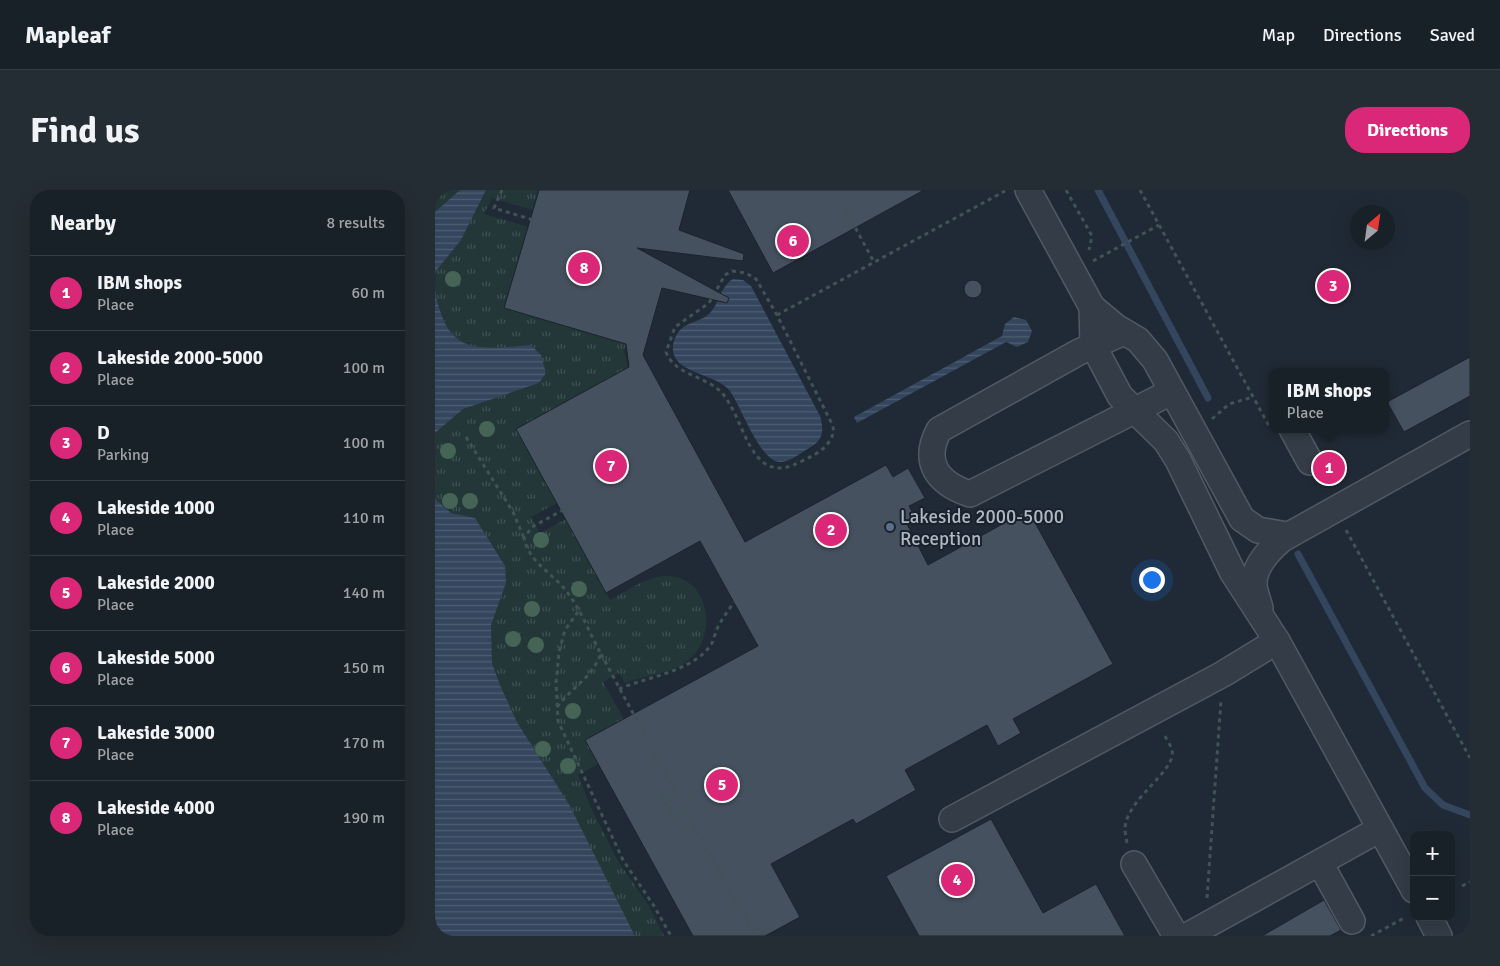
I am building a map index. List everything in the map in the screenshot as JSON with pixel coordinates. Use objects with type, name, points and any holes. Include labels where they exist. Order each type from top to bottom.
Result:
[{"type":"lane","points":[[1028,190],[1092,307],[1124,332],[1139,340],[1155,360],[1242,519],[1258,530],[1287,536]]},
{"type":"lane","points":[[1092,307],[1093,345],[1120,396],[1166,441],[1197,496],[1213,536],[1233,573],[1262,615],[1277,641],[1410,883]]},
{"type":"lane","points":[[1124,332],[1093,345],[939,430],[932,443],[931,461],[937,471],[953,489],[970,494],[1171,392]]},
{"type":"lane","points":[[1295,433],[1310,462]]},
{"type":"lane","points":[[1262,615],[1254,584],[1259,566],[1269,550],[1287,536],[1470,434]]},
{"type":"lane","points":[[952,819],[1223,674],[1277,641]]},
{"type":"lane","points":[[1187,936],[1381,830]]},
{"type":"lane","points":[[1321,863],[1352,921]]},
{"type":"lane","points":[[1134,864],[1176,936]]},
{"type":"lane","points":[[1422,921],[1439,936]]},
{"type":"path","points":[[502,190],[494,208],[553,226]]},
{"type":"path","points":[[777,315],[1007,190]]},
{"type":"path","points":[[1066,190],[1092,236],[1088,256]]},
{"type":"path","points":[[844,206],[874,262]]},
{"type":"path","points":[[1115,249],[1159,225]]},
{"type":"path","points":[[732,271],[746,272],[755,279],[777,315],[834,431],[826,446],[819,452],[784,468],[773,468],[762,463],[753,451],[720,391],[679,369],[670,361],[666,352],[675,327],[709,303],[725,275],[732,271]]},
{"type":"path","points":[[1194,434],[1229,404],[1253,397]]},
{"type":"path","points":[[466,437],[513,512],[524,538],[525,546],[540,567],[567,592],[601,654],[675,791],[662,797],[668,808],[674,818],[686,811],[752,932],[761,927],[765,936]]},
{"type":"path","points":[[524,538],[532,527],[583,499]]},
{"type":"path","points":[[619,689],[641,680],[679,669],[695,659],[711,644],[717,628],[734,602]]},
{"type":"path","points":[[578,612],[565,630],[559,652],[556,683],[557,721],[596,807],[623,860],[654,906],[671,936]]},
{"type":"path","points":[[556,707],[567,693],[586,679],[601,654]]},
{"type":"path","points":[[1206,902],[1223,674]]},
{"type":"path","points":[[1134,864],[1128,847],[1125,827],[1132,807],[1167,769],[1171,761],[1172,751],[1151,713]]},
{"type":"path","points":[[668,808],[712,784]]},
{"type":"path","points":[[1462,886],[1470,882]]},
{"type":"path","points":[[1372,935],[1410,920]]},
{"type":"green space","points":[[435,190],[460,190],[435,212]]},
{"type":"green space","points":[[486,190],[538,190],[533,210],[492,198],[484,214],[528,227],[504,308],[626,344],[624,351],[628,368],[557,503],[531,517],[540,533],[566,519],[610,600],[644,581],[666,576],[681,579],[693,586],[701,597],[705,610],[706,624],[703,638],[696,651],[686,662],[665,672],[625,683],[619,673],[603,682],[624,719],[585,740],[598,764],[578,775],[591,808],[618,861],[649,906],[664,936],[635,936],[570,806],[517,722],[492,663],[491,625],[506,583],[475,518],[451,513],[435,499],[435,433],[463,409],[539,383],[546,373],[541,355],[531,345],[479,349],[462,344],[450,331],[439,311],[435,291],[436,271],[461,240]]},
{"type":"water","points":[[460,190],[486,190],[461,240],[436,271],[435,275],[435,212]]},
{"type":"water","points":[[733,279],[743,280],[751,286],[820,416],[822,434],[818,442],[796,456],[782,462],[774,460],[759,445],[735,398],[724,385],[687,368],[679,363],[674,356],[673,345],[679,332],[683,327],[710,313],[725,286]]},
{"type":"water","points":[[435,291],[448,328],[457,338],[467,344],[480,347],[495,348],[531,345],[541,355],[546,373],[539,383],[463,409],[435,433]]},
{"type":"water","points":[[1014,317],[1026,320],[1032,331],[1028,342],[1017,347],[1006,342],[857,423],[854,417],[1002,336],[1005,324]]},
{"type":"water","points":[[435,499],[451,513],[475,518],[505,566],[506,583],[491,625],[492,663],[517,722],[570,806],[635,936],[435,936]]},
{"type":"building","points":[[539,190],[690,190],[679,230],[744,254],[743,261],[637,248],[729,298],[727,303],[662,288],[643,355],[745,542],[886,465],[893,477],[908,468],[925,498],[909,506],[916,519],[907,524],[928,565],[1028,510],[1113,664],[1013,719],[1021,733],[998,746],[987,725],[905,770],[916,790],[856,824],[853,819],[771,864],[800,917],[765,936],[693,936],[585,740],[758,646],[700,541],[606,593],[516,429],[629,367],[626,344],[504,308]]},
{"type":"building","points":[[728,190],[924,190],[773,273]]},
{"type":"building","points":[[969,280],[977,280],[982,285],[980,296],[969,298],[964,293],[964,285]]},
{"type":"building","points":[[1470,357],[1470,396],[1404,432],[1389,406],[1389,401]]},
{"type":"building","points":[[991,819],[1043,913],[1096,884],[1125,936],[919,936],[886,876]]},
{"type":"building","points":[[1324,900],[1341,930],[1330,936],[1262,936]]},
{"type":"waterway","points":[[1098,190],[1208,398]]},
{"type":"waterway","points":[[1298,554],[1425,788],[1443,805],[1470,815]]},
{"type":"place","name":"Lakeside 5000","points":[[793,241]]},
{"type":"place","name":"Lakeside 4000","points":[[584,268]]},
{"type":"place","name":"D","points":[[1333,286]]},
{"type":"place","name":"Lakeside 3000","points":[[611,466]]},
{"type":"place","name":"IBM shops","points":[[1329,468]]},
{"type":"place","name":"Lakeside 2000-5000 Reception","points":[[890,527]]},
{"type":"place","name":"Lakeside 2000-5000","points":[[831,530]]},
{"type":"place","name":"Lakeside 2000","points":[[722,785]]},
{"type":"place","name":"Lakeside 1000","points":[[957,880]]}]
